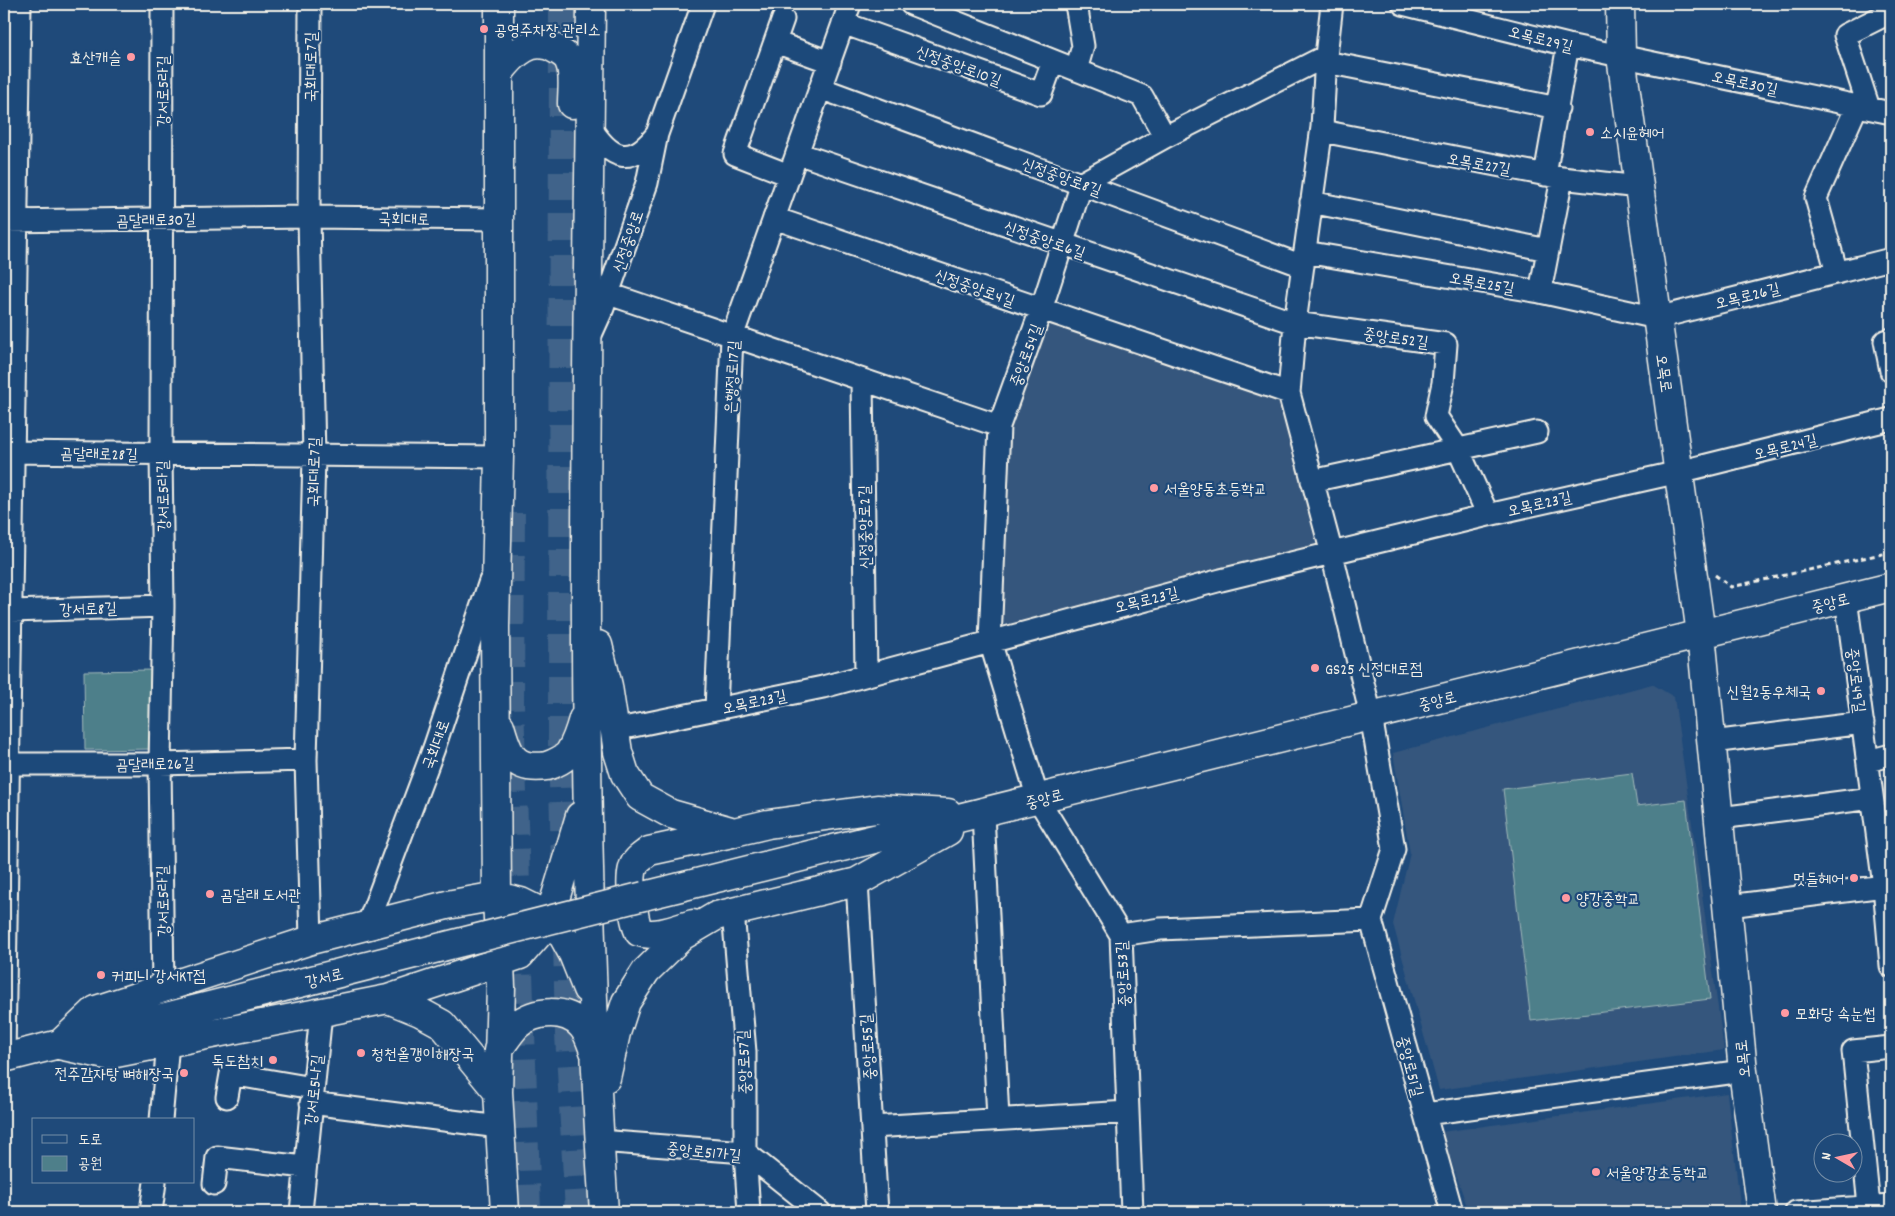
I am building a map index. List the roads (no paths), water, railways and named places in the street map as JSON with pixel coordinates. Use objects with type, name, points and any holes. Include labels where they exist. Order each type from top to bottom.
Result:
[{"type":"main road","points":[[499,4],[497,838],[488,898],[501,987],[498,1092],[505,1212]]},
{"type":"main road","points":[[591,4],[587,345],[588,788],[595,1052],[604,1212]]},
{"type":"main road","name":"오목로","points":[[1620,4],[1621,56],[1638,187],[1702,634],[1743,1070],[1762,1212]]},
{"type":"main road","points":[[499,73],[510,58],[525,46],[539,44],[551,46],[568,58],[572,69],[573,163],[589,197]]},
{"type":"main road","name":"중앙로","points":[[644,896],[1891,587]]},
{"type":"main road","points":[[587,594],[608,686],[614,730],[625,774],[640,798],[671,814],[734,832]]},
{"type":"main road","points":[[496,713],[507,750],[516,761],[524,766],[534,768],[552,765],[569,754],[588,707]]},
{"type":"main road","points":[[59,1045],[106,1055],[168,1043],[388,999],[499,964],[520,955],[542,930],[567,863],[588,788]]},
{"type":"main road","points":[[877,809],[980,814],[857,882],[724,914],[661,933],[648,935],[639,932],[635,923],[631,878],[633,867],[649,851],[768,824],[877,809]]},
{"type":"main road","name":"강서로","points":[[4,1058],[644,896]]},
{"type":"main road","points":[[59,1045],[96,1010],[311,940],[368,924],[488,898],[521,902],[539,911],[562,934],[573,954],[594,1005]]},
{"type":"main road","points":[[437,908],[466,934],[465,950],[458,966],[446,981]]},
{"type":"main road","points":[[598,1129],[616,1033],[626,1002],[646,971],[682,936],[724,914]]},
{"type":"main road","points":[[388,999],[420,1012],[442,1024],[498,1092]]},
{"type":"main road","points":[[498,1050],[516,1026],[528,1018],[555,1013],[572,1017],[583,1027],[595,1052]]},
{"type":"street","points":[[4,1058],[6,765],[12,611],[8,452],[10,220],[20,4]]},
{"type":"street","name":"강서로5라길","points":[[162,4],[161,454],[163,606],[160,764],[163,988]]},
{"type":"street","name":"국회대로7길","points":[[310,4],[309,217],[314,457],[306,760],[311,940]]},
{"type":"street","name":"신정중앙로","points":[[587,345],[609,294],[647,184],[657,134],[703,4]]},
{"type":"street","points":[[911,4],[1142,96],[1165,137]]},
{"type":"street","points":[[1076,4],[1082,46],[1076,70]]},
{"type":"street","points":[[1121,935],[1160,929],[1371,920],[1394,849],[1371,716],[1332,554],[1289,393],[1295,323],[1322,131],[1326,59],[1332,4]]},
{"type":"street","name":"오목로29길","points":[[1403,4],[1461,11],[1568,45],[1621,56]]},
{"type":"street","points":[[1837,273],[1816,198],[1863,107],[1845,35],[1891,12]]},
{"type":"street","name":"신정중앙로10길","points":[[847,14],[1041,94],[1053,61]]},
{"type":"street","name":"은행정로17길","points":[[716,709],[732,337],[847,14]]},
{"type":"street","points":[[783,19],[735,154],[790,174]]},
{"type":"street","points":[[775,42],[830,62]]},
{"type":"street","points":[[1540,292],[1548,250],[1558,108],[1568,45]]},
{"type":"street","name":"오목로30길","points":[[1621,56],[1891,113]]},
{"type":"street","points":[[1082,183],[1165,137],[1326,59],[1558,108]]},
{"type":"street","name":"신정중앙로8길","points":[[820,88],[1082,183],[1304,259]]},
{"type":"street","name":"신정중앙로","points":[[590,127],[609,152],[623,156],[645,149],[657,134]]},
{"type":"street","name":"오목로27길","points":[[1322,131],[1553,176],[1638,187]]},
{"type":"street","name":"신정중앙로6길","points":[[797,153],[1062,246],[1295,323]]},
{"type":"street","name":"중앙로54길","points":[[1038,799],[990,641],[998,426],[1041,310],[1082,183]]},
{"type":"street","points":[[1312,202],[1548,250]]},
{"type":"street","name":"곰달래로30길","points":[[10,220],[309,217]]},
{"type":"street","name":"국회대로","points":[[309,217],[499,219]]},
{"type":"street","name":"신정중앙로4길","points":[[774,218],[1289,393]]},
{"type":"street","name":"오목로25길","points":[[1304,259],[1540,292],[1657,318]]},
{"type":"street","name":"오목로26길","points":[[1657,318],[1891,259]]},
{"type":"street","points":[[609,294],[998,426]]},
{"type":"street","name":"중앙로52길","points":[[1295,323],[1446,344],[1436,416],[1458,449]]},
{"type":"street","points":[[1891,339],[1885,341],[1891,371]]},
{"type":"street","name":"신정중앙로2길","points":[[862,380],[866,674]]},
{"type":"street","name":"오목로24길","points":[[1679,472],[1891,419]]},
{"type":"street","points":[[1312,481],[1538,432]]},
{"type":"street","points":[[1458,449],[1488,515]]},
{"type":"street","name":"곰달래로28길","points":[[8,452],[314,457]]},
{"type":"street","points":[[314,457],[499,457]]},
{"type":"street","name":"오목로23길","points":[[614,730],[823,686],[1211,582],[1488,515],[1679,472]]},
{"type":"street","name":"국회대로","points":[[368,924],[462,668],[497,562]]},
{"type":"street","name":"중앙로49길","points":[[1846,598],[1872,798],[1888,887],[1891,966]]},
{"type":"street","name":"강서로8길","points":[[12,611],[163,606]]},
{"type":"street","points":[[1712,742],[1863,723]]},
{"type":"street","points":[[1868,761],[1891,755]]},
{"type":"street","name":"곰달래로26길","points":[[6,765],[160,764],[306,760]]},
{"type":"street","points":[[1720,818],[1872,798]]},
{"type":"street","name":"중앙로53길","points":[[1038,799],[1121,935],[1132,1212]]},
{"type":"street","points":[[980,814],[998,1120]]},
{"type":"street","name":"중앙로55길","points":[[857,882],[877,1212]]},
{"type":"street","points":[[1728,906],[1888,887]]},
{"type":"street","name":"중앙로57길","points":[[724,914],[745,1052],[744,1152],[749,1212]]},
{"type":"street","name":"중앙로51길","points":[[1371,920],[1452,1212]]},
{"type":"street","name":"강서로5나길","points":[[301,1212],[321,1013]]},
{"type":"street","points":[[161,1118],[168,1043]]},
{"type":"street","points":[[1869,1206],[1853,1051],[1891,1047]]},
{"type":"street","points":[[1425,1114],[1743,1070]]},
{"type":"street","points":[[227,1097],[231,1074],[312,1096],[499,1127]]},
{"type":"street","points":[[872,1127],[1128,1112]]},
{"type":"street","name":"중앙로51가길","points":[[598,1129],[744,1152],[820,1212]]},
{"type":"street","points":[[214,1184],[217,1157],[305,1167]]},
{"type":"street","points":[[151,1212],[155,1184]]},
{"type":"street","points":[[1796,1212],[1891,1205]]},
{"type":"tunnel","points":[[563,4],[562,745],[565,861]]},
{"type":"tunnel","points":[[511,513],[510,704],[527,1212]]},
{"type":"tunnel","points":[[567,939],[569,1034],[579,1212]]},
{"type":"place","name":"공영주차장 관리소","points":[[484,29]]},
{"type":"place","name":"효산캐슬","points":[[131,57]]},
{"type":"place","name":"소시윤헤어","points":[[1590,132]]},
{"type":"place","name":"서울양동초등학교","points":[[1154,488]]},
{"type":"place","name":"GS25 신정대로점","points":[[1315,668]]},
{"type":"place","name":"신월2동우체국","points":[[1821,691]]},
{"type":"place","name":"멋들헤어","points":[[1854,878]]},
{"type":"place","name":"곰달래 도서관","points":[[210,894]]},
{"type":"place","name":"양강중학교","points":[[1566,898]]},
{"type":"place","name":"커피니 강서KT점","points":[[101,975]]},
{"type":"place","name":"모화당 속눈썹","points":[[1785,1013]]},
{"type":"place","name":"청천올갱이해장국","points":[[361,1053]]},
{"type":"place","name":"독도참치","points":[[273,1060]]},
{"type":"place","name":"전주감자탕 뼈해장국","points":[[184,1073]]},
{"type":"place","name":"서울양강초등학교","points":[[1596,1172]]}]
